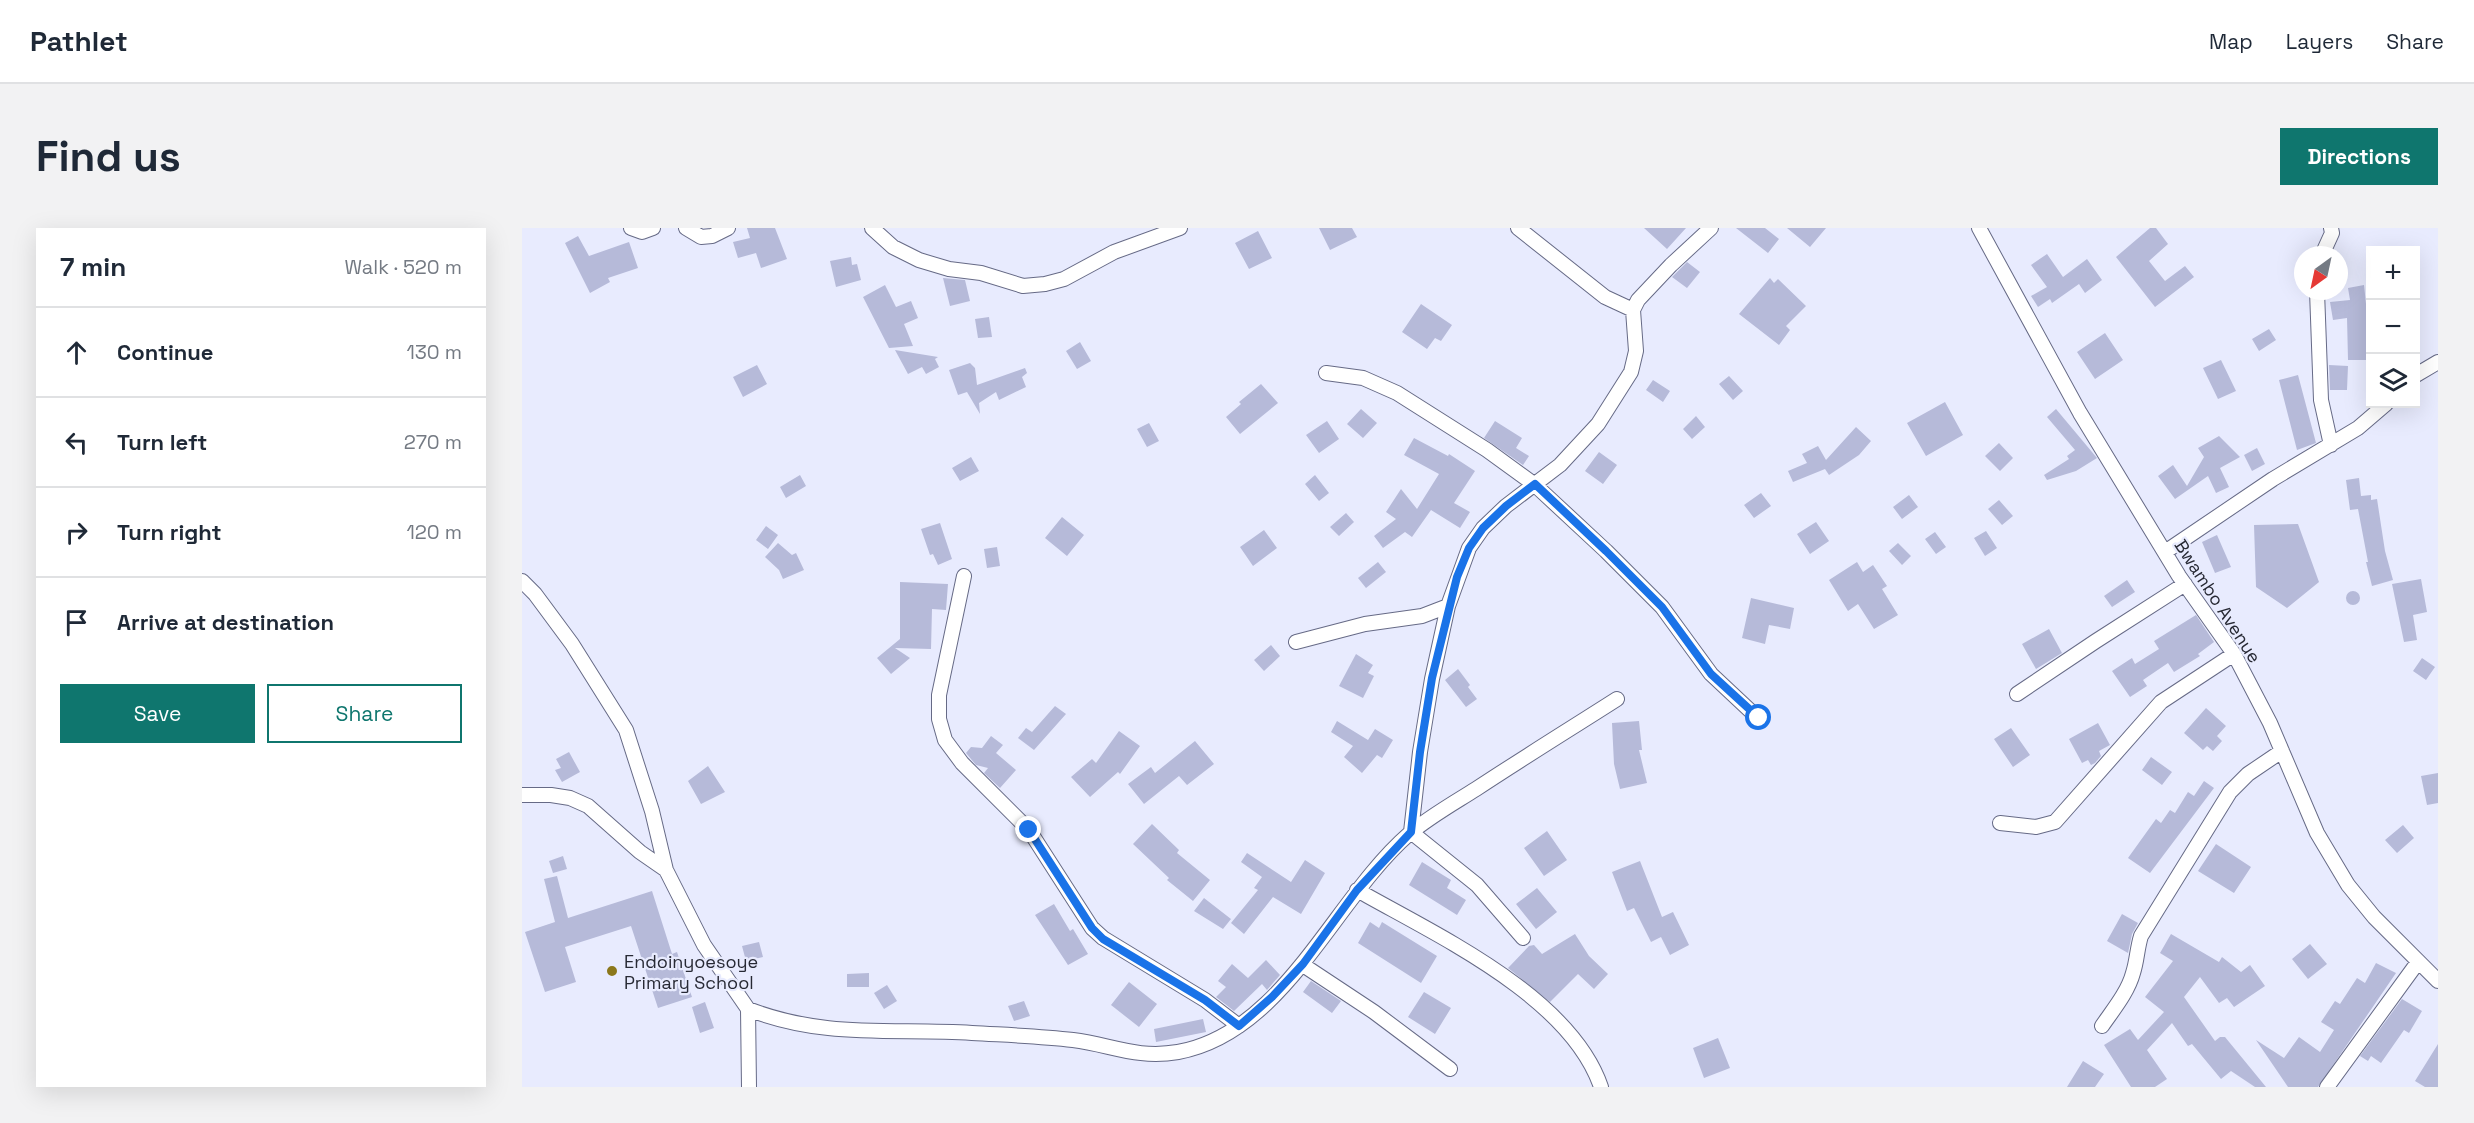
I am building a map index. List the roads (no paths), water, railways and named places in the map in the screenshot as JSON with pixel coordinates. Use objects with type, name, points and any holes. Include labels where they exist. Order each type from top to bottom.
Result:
[{"type":"street","points":[[631,228],[642,231],[653,228]]},
{"type":"street","points":[[686,228],[702,237],[728,228]]},
{"type":"street","points":[[872,228],[893,248],[919,260],[948,269],[981,273],[1023,286],[1064,279],[1114,252],[1180,228]]},
{"type":"street","points":[[1518,228],[1605,297],[1633,310]]},
{"type":"street","points":[[1411,832],[1420,752],[1432,678],[1448,606],[1469,548],[1483,528],[1506,506],[1560,465],[1598,424],[1630,372],[1636,351],[1633,310],[1638,300],[1710,228]]},
{"type":"street","name":"Bwambo Avenue","points":[[1979,228],[2080,413],[2164,552],[2234,654],[2282,751],[2317,833],[2348,885],[2374,917],[2438,981]]},
{"type":"street","points":[[2326,246],[2332,233],[2331,228]]},
{"type":"street","points":[[2317,300],[2321,400],[2331,445]]},
{"type":"street","points":[[2420,372],[2438,362]]},
{"type":"street","points":[[1326,373],[1363,378],[1397,393],[1487,450],[1535,484],[1662,607],[1711,674],[1759,718]]},
{"type":"street","points":[[2164,552],[2273,479],[2358,428],[2381,408]]},
{"type":"street","points":[[964,576],[939,695],[939,719],[945,740],[962,763],[1029,830],[1092,928],[1103,939],[1196,994],[1239,1026]]},
{"type":"street","points":[[522,581],[536,594],[572,644],[626,730],[652,811],[666,870],[704,945],[748,1009],[772,1019],[814,1028],[881,1032],[926,1030],[1075,1040],[1126,1053],[1152,1055],[1179,1052],[1212,1042],[1239,1026],[1272,997],[1303,964],[1357,890],[1411,832],[1617,699]]},
{"type":"street","points":[[2017,694],[2096,640],[2185,584]]},
{"type":"street","points":[[1296,642],[1365,624],[1422,616],[1448,606]]},
{"type":"street","points":[[2000,823],[2036,827],[2055,822],[2161,702],[2234,654]]},
{"type":"street","points":[[2102,1026],[2126,990],[2133,975],[2136,951],[2141,936],[2230,792],[2243,778],[2282,751]]},
{"type":"street","points":[[522,795],[552,795],[570,798],[588,806],[640,852],[666,870]]},
{"type":"street","points":[[1411,832],[1477,885],[1524,938]]},
{"type":"street","points":[[1357,890],[1456,946],[1513,983],[1545,1008],[1568,1032],[1585,1055],[1601,1087]]},
{"type":"street","points":[[2327,1087],[2418,962]]},
{"type":"street","points":[[1303,964],[1409,1036],[1450,1069]]},
{"type":"street","points":[[748,1009],[749,1087]]},
{"type":"place","name":"Endoinyoesoye Primary School","points":[[612,971]]}]
